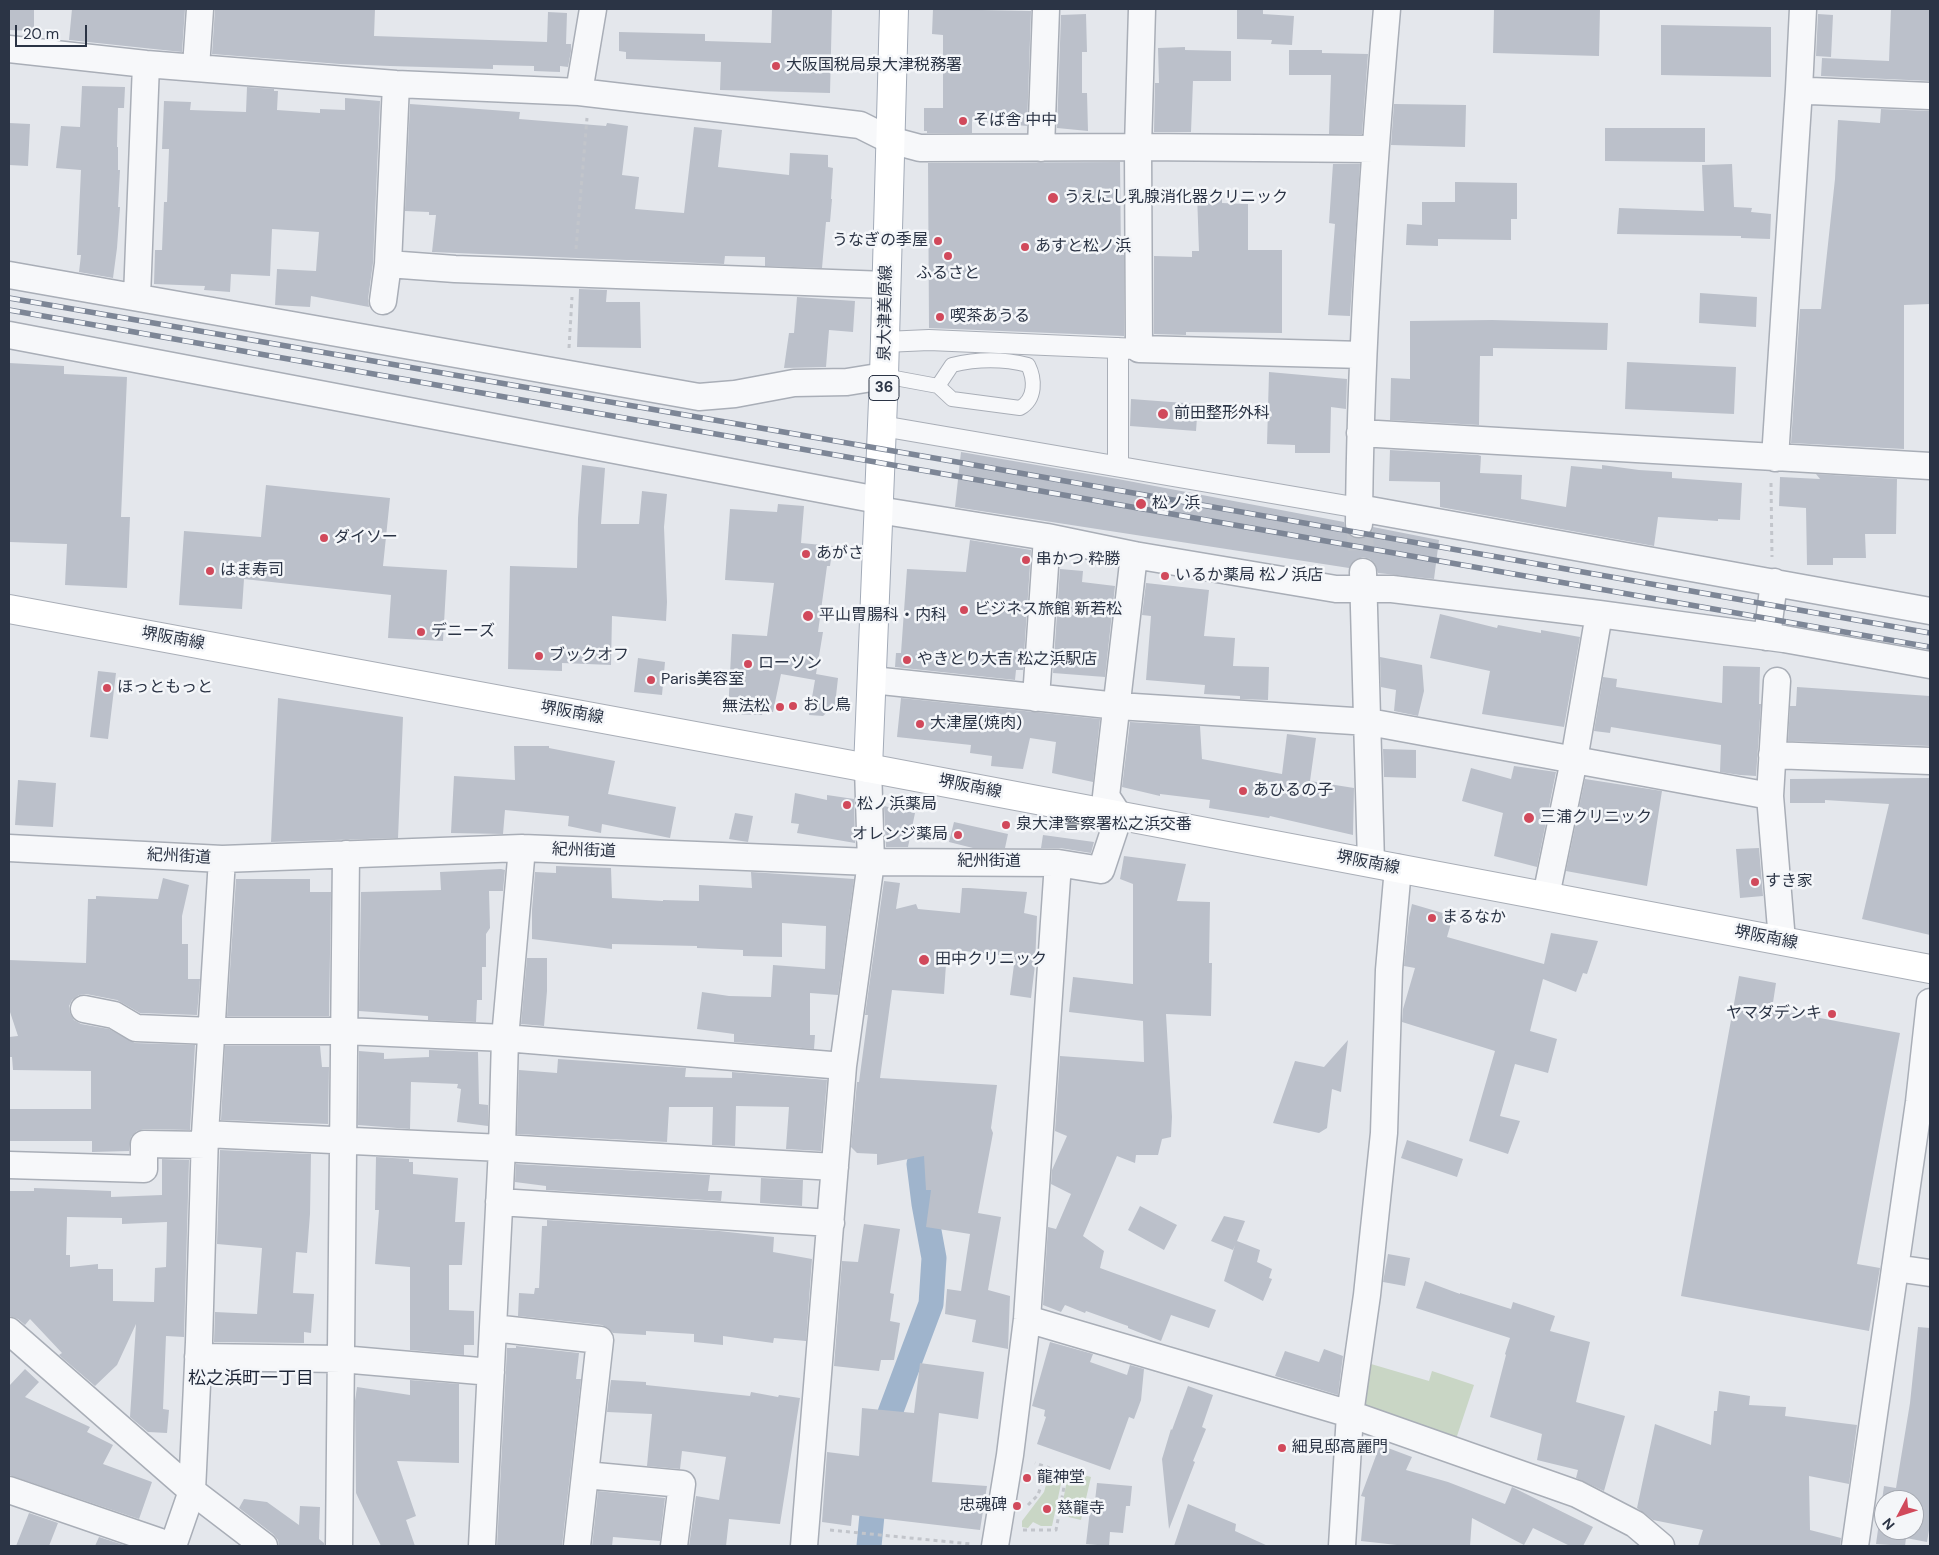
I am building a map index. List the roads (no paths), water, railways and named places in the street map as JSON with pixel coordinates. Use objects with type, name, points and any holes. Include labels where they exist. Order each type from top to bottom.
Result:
[{"type":"main road","name":"泉大津美原線","points":[[868,768],[884,376],[894,9]]},
{"type":"main road","name":"堺阪南線","points":[[9,609],[868,768],[1930,969]]},
{"type":"street","points":[[196,67],[200,9]]},
{"type":"street","points":[[579,92],[593,9]]},
{"type":"street","points":[[1041,148],[1046,9]]},
{"type":"street","points":[[1118,466],[1128,348],[1138,147],[1142,9]]},
{"type":"street","points":[[1359,516],[1363,355],[1375,149],[1388,9]]},
{"type":"street","points":[[1775,458],[1800,88],[1803,9]]},
{"type":"street","points":[[9,50],[146,64],[396,84],[579,92],[860,125],[890,140],[920,148],[1375,149]]},
{"type":"street","points":[[137,297],[146,64]]},
{"type":"street","points":[[384,301],[388,264],[396,84]]},
{"type":"street","points":[[1800,88],[1810,91],[1930,96]]},
{"type":"street","points":[[388,264],[454,269],[886,285]]},
{"type":"street","points":[[9,275],[699,397],[735,394],[794,383],[847,382],[884,376]]},
{"type":"street","points":[[9,335],[878,505],[1134,554],[1336,589],[1364,579],[1392,589],[1776,638],[1930,665]]},
{"type":"street","points":[[885,342],[929,340],[1363,355]]},
{"type":"street","points":[[882,426],[1118,466],[1359,516],[1783,583],[1930,611]]},
{"type":"street","points":[[1360,433],[1930,466]]},
{"type":"street","points":[[1036,698],[1046,537]]},
{"type":"street","points":[[1119,816],[1106,796],[1118,706],[1134,554]]},
{"type":"street","points":[[1364,579],[1371,863]]},
{"type":"street","points":[[1776,638],[1783,583]]},
{"type":"street","points":[[1546,896],[1574,760],[1599,614]]},
{"type":"street","points":[[872,680],[1118,706],[1369,722],[1770,796]]},
{"type":"street","points":[[1777,681],[1770,796],[1782,941]]},
{"type":"street","points":[[1772,755],[1930,761]]},
{"type":"street","points":[[805,1537],[843,1066],[871,862],[868,768]]},
{"type":"street","name":"紀州街道","points":[[9,848],[222,859],[522,848],[871,862],[1058,863],[1101,870],[1119,816]]},
{"type":"street","points":[[482,1546],[502,1148],[505,1038],[522,848]]},
{"type":"street","points":[[339,1546],[346,854]]},
{"type":"street","points":[[9,1490],[172,1546],[192,1491],[205,1139],[222,859]]},
{"type":"street","points":[[987,1546],[1010,1455],[1028,1319],[1058,863]]},
{"type":"street","points":[[1342,1546],[1350,1414],[1367,1295],[1384,1133],[1389,970],[1398,868]]},
{"type":"street","points":[[1855,1546],[1895,1268],[1925,1104],[1930,1002]]},
{"type":"street","points":[[84,1009],[114,1015],[136,1028],[211,1031],[344,1032],[505,1038],[843,1066]]},
{"type":"street","points":[[9,1165],[144,1169],[144,1144],[205,1139],[342,1140],[835,1167]]},
{"type":"street","points":[[499,1202],[831,1223]]},
{"type":"street","points":[[1895,1268],[1930,1273]]},
{"type":"street","points":[[1028,1319],[1350,1414],[1577,1494],[1632,1535],[1661,1546]]},
{"type":"street","points":[[493,1328],[600,1340],[577,1546]]},
{"type":"street","points":[[9,1331],[192,1491],[264,1546]]},
{"type":"street","points":[[198,1357],[341,1360],[490,1372]]},
{"type":"street","points":[[585,1475],[682,1484],[674,1546]]},
{"type":"lane","points":[[884,376],[938,386],[952,399],[1020,408],[1027,405],[1033,391],[1032,374],[1028,365],[1013,361],[970,361],[952,365],[938,386]]},
{"type":"waterway","points":[[883,1442],[890,1413],[931,1304],[934,1258],[919,1164]]},
{"type":"waterway","points":[[869,1546],[875,1484]]},
{"type":"tunnel","points":[[1359,524],[1363,571]]},
{"type":"railway","points":[[9,298],[1930,633]]},
{"type":"railway","points":[[9,310],[1930,647]]},
{"type":"place","name":"大阪国税局泉大津税務署","points":[[776,66]]},
{"type":"place","name":"そば舎 中中","points":[[963,121]]},
{"type":"place","name":"うえにし乳腺消化器クリニック","points":[[1053,198]]},
{"type":"place","name":"うなぎの季屋","points":[[938,241]]},
{"type":"place","name":"あすと松ノ浜","points":[[1025,247]]},
{"type":"place","name":"ふるさと","points":[[948,256]]},
{"type":"place","name":"喫茶あうる","points":[[940,317]]},
{"type":"place","name":"前田整形外科","points":[[1163,414]]},
{"type":"place","name":"松ノ浜","points":[[1141,504]]},
{"type":"place","name":"ダイソー","points":[[324,538]]},
{"type":"place","name":"あがさ","points":[[806,554]]},
{"type":"place","name":"串かつ 粋勝","points":[[1026,560]]},
{"type":"place","name":"はま寿司","points":[[210,571]]},
{"type":"place","name":"いるか薬局 松ノ浜店","points":[[1165,576]]},
{"type":"place","name":"ビジネス旅館 新若松","points":[[964,610]]},
{"type":"place","name":"平山胃腸科・内科","points":[[808,616]]},
{"type":"place","name":"デニーズ","points":[[421,632]]},
{"type":"place","name":"ブックオフ","points":[[539,656]]},
{"type":"place","name":"やきとり大吉 松之浜駅店","points":[[907,660]]},
{"type":"place","name":"ローソン","points":[[748,664]]},
{"type":"place","name":"Paris美容室","points":[[651,680]]},
{"type":"place","name":"ほっともっと","points":[[107,688]]},
{"type":"place","name":"おし鳥","points":[[793,706]]},
{"type":"place","name":"無法松","points":[[780,707]]},
{"type":"place","name":"大津屋(焼肉)","points":[[920,724]]},
{"type":"place","name":"あひるの子","points":[[1243,791]]},
{"type":"place","name":"松ノ浜薬局","points":[[847,805]]},
{"type":"place","name":"三浦クリニック","points":[[1529,818]]},
{"type":"place","name":"泉大津警察署松之浜交番","points":[[1006,825]]},
{"type":"place","name":"オレンジ薬局","points":[[958,835]]},
{"type":"place","name":"すき家","points":[[1755,882]]},
{"type":"place","name":"まるなか","points":[[1432,918]]},
{"type":"place","name":"田中クリニック","points":[[924,960]]},
{"type":"place","name":"ヤマダデンキ","points":[[1832,1014]]},
{"type":"place","name":"細見邸高麗門","points":[[1282,1448]]},
{"type":"place","name":"龍神堂","points":[[1027,1478]]},
{"type":"place","name":"忠魂碑","points":[[1017,1506]]},
{"type":"place","name":"慈龍寺","points":[[1047,1509]]},
{"type":"district","name":"松之浜町一丁目","points":[[251,1379]]}]
